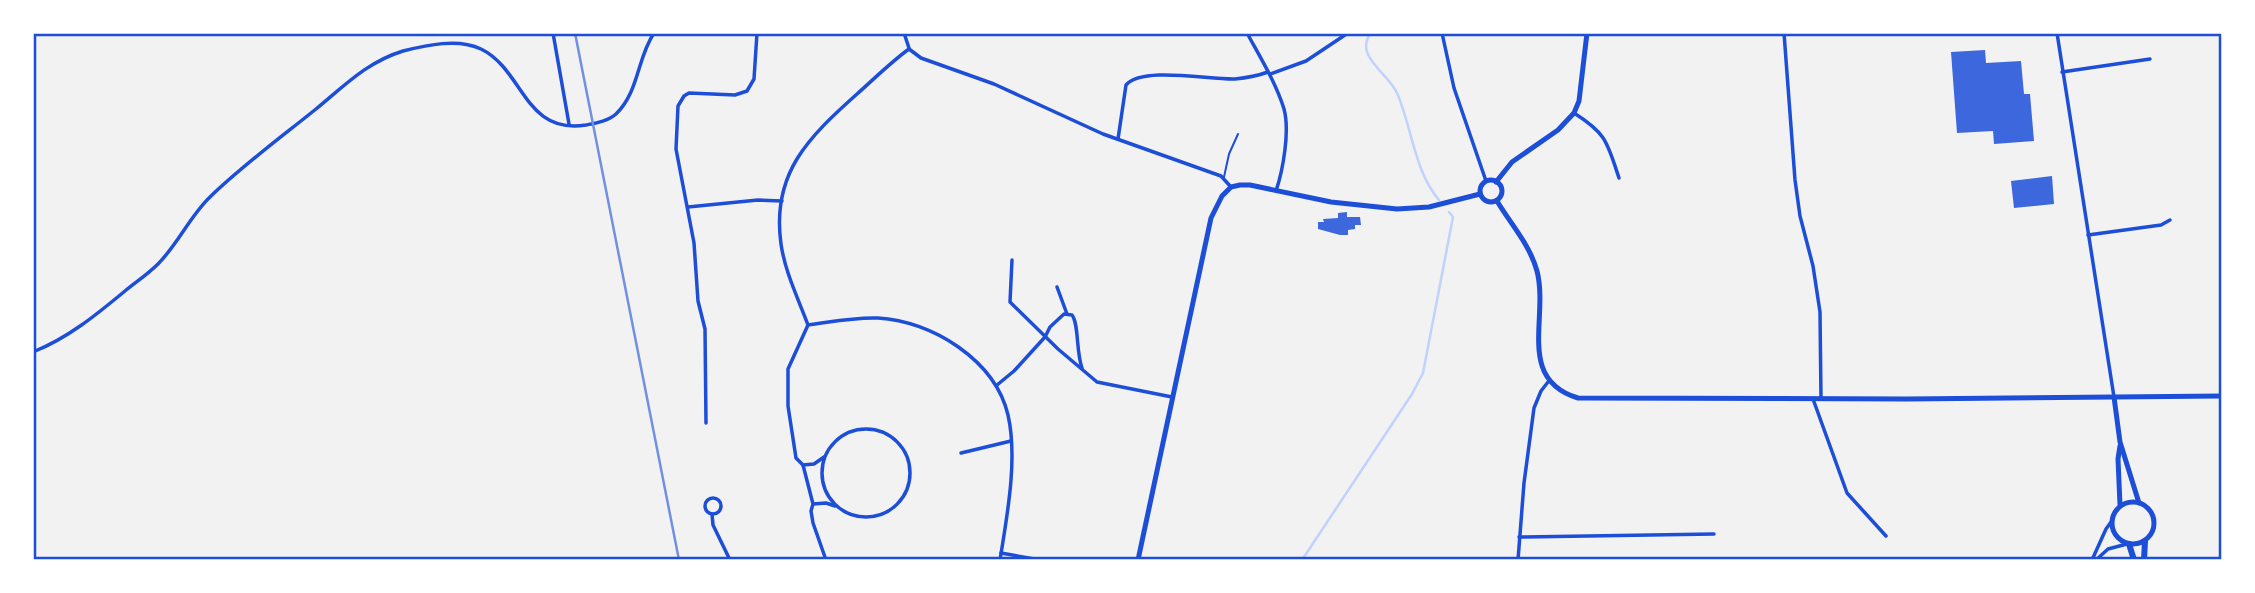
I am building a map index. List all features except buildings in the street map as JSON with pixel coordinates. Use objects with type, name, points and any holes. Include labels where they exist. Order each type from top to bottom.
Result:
[{"type":"main road","points":[[2144,560],[2145,541]]},
{"type":"main road","points":[[2128,544],[2134,560]]},
{"type":"street","points":[[553,33],[569,125]]},
{"type":"street","points":[[33,352],[86,323],[159,263],[207,199],[254,157],[355,75],[375,62],[424,47],[443,44],[471,45],[494,58],[524,98],[554,123],[594,123],[615,114],[633,89],[653,35],[646,33]]},
{"type":"street","points":[[706,423],[705,329],[698,301],[694,243],[676,149],[680,101],[689,93],[735,95],[747,91],[754,79],[757,33]]},
{"type":"street","points":[[904,33],[909,49],[921,58],[994,84],[1118,140],[1224,178],[1231,187]]},
{"type":"street","points":[[1247,33],[1285,115],[1284,165],[1276,191]]},
{"type":"street","points":[[1118,140],[1126,85],[1132,79],[1147,76],[1233,79],[1268,74],[1306,61],[1348,33]]},
{"type":"street","points":[[1442,33],[1454,88],[1486,181]]},
{"type":"street","points":[[1496,182],[1512,162],[1558,130],[1574,113],[1580,94],[1587,33]]},
{"type":"street","points":[[1784,33],[1795,180],[1800,216],[1813,266],[1821,331],[1821,399]]},
{"type":"street","points":[[2057,33],[2120,442],[2139,503]]},
{"type":"street","points":[[826,560],[813,523],[813,504],[803,466],[796,458],[787,386],[788,369],[808,325],[783,256],[779,229],[782,201],[797,156],[814,134],[909,49]]},
{"type":"street","points":[[2062,72],[2150,59]]},
{"type":"street","points":[[1574,113],[1596,127],[1606,139],[1619,178]]},
{"type":"street","points":[[1486,181],[1496,182]]},
{"type":"street","points":[[1480,194],[1481,186],[1486,181]]},
{"type":"street","points":[[1496,182],[1502,191],[1497,201]]},
{"type":"street","points":[[1138,560],[1211,218],[1222,195],[1231,187],[1250,185],[1331,202],[1397,209],[1429,207],[1480,194]]},
{"type":"street","points":[[1480,194],[1488,202],[1497,201]]},
{"type":"street","points":[[688,207],[758,200],[782,201]]},
{"type":"street","points":[[1497,201],[1531,256],[1538,274],[1540,360],[1548,382],[1566,395],[1591,400],[2222,396]]},
{"type":"street","points":[[2088,235],[2161,225],[2170,220]]},
{"type":"street","points":[[1012,260],[1010,302],[1082,370],[1097,382],[1106,385],[1172,397]]},
{"type":"street","points":[[1057,287],[1068,314],[1072,315],[1077,323],[1076,348],[1082,370]]},
{"type":"street","points":[[997,385],[1014,372],[1045,337],[1055,320],[1068,314]]},
{"type":"street","points":[[808,325],[858,318],[880,318],[917,326],[956,346],[997,385],[1008,415],[1011,441],[1010,478],[1000,560]]},
{"type":"street","points":[[1518,560],[1534,408],[1548,382]]},
{"type":"street","points":[[1813,399],[1847,493],[1886,536]]},
{"type":"street","points":[[803,466],[814,464],[825,456],[844,435],[867,428],[880,430],[897,440],[910,463],[911,474],[907,489],[899,503],[890,510],[864,517],[825,503],[813,504]]},
{"type":"street","points":[[961,453],[1011,441]]},
{"type":"street","points":[[2120,442],[2120,506]]},
{"type":"street","points":[[825,456],[823,481],[827,493],[838,507]]},
{"type":"street","points":[[712,514],[721,508],[720,501],[714,498],[705,503],[706,509],[712,514],[713,525],[730,560]]},
{"type":"street","points":[[2131,502],[2149,509],[2154,519],[2152,531],[2145,541],[2108,549],[2094,560],[2115,510],[2131,502]]},
{"type":"street","points":[[2111,522],[2115,536],[2128,544]]},
{"type":"street","points":[[1519,537],[1714,534]]},
{"type":"street","points":[[1001,553],[1040,560]]},
{"type":"lane","points":[[1224,178],[1228,154],[1238,134]]},
{"type":"waterway","points":[[1371,33],[1366,49],[1397,93],[1424,176],[1439,200]]},
{"type":"waterway","points":[[1302,560],[1412,394],[1423,373],[1453,217],[1449,212]]},
{"type":"railway","points":[[575,33],[679,560]]}]
